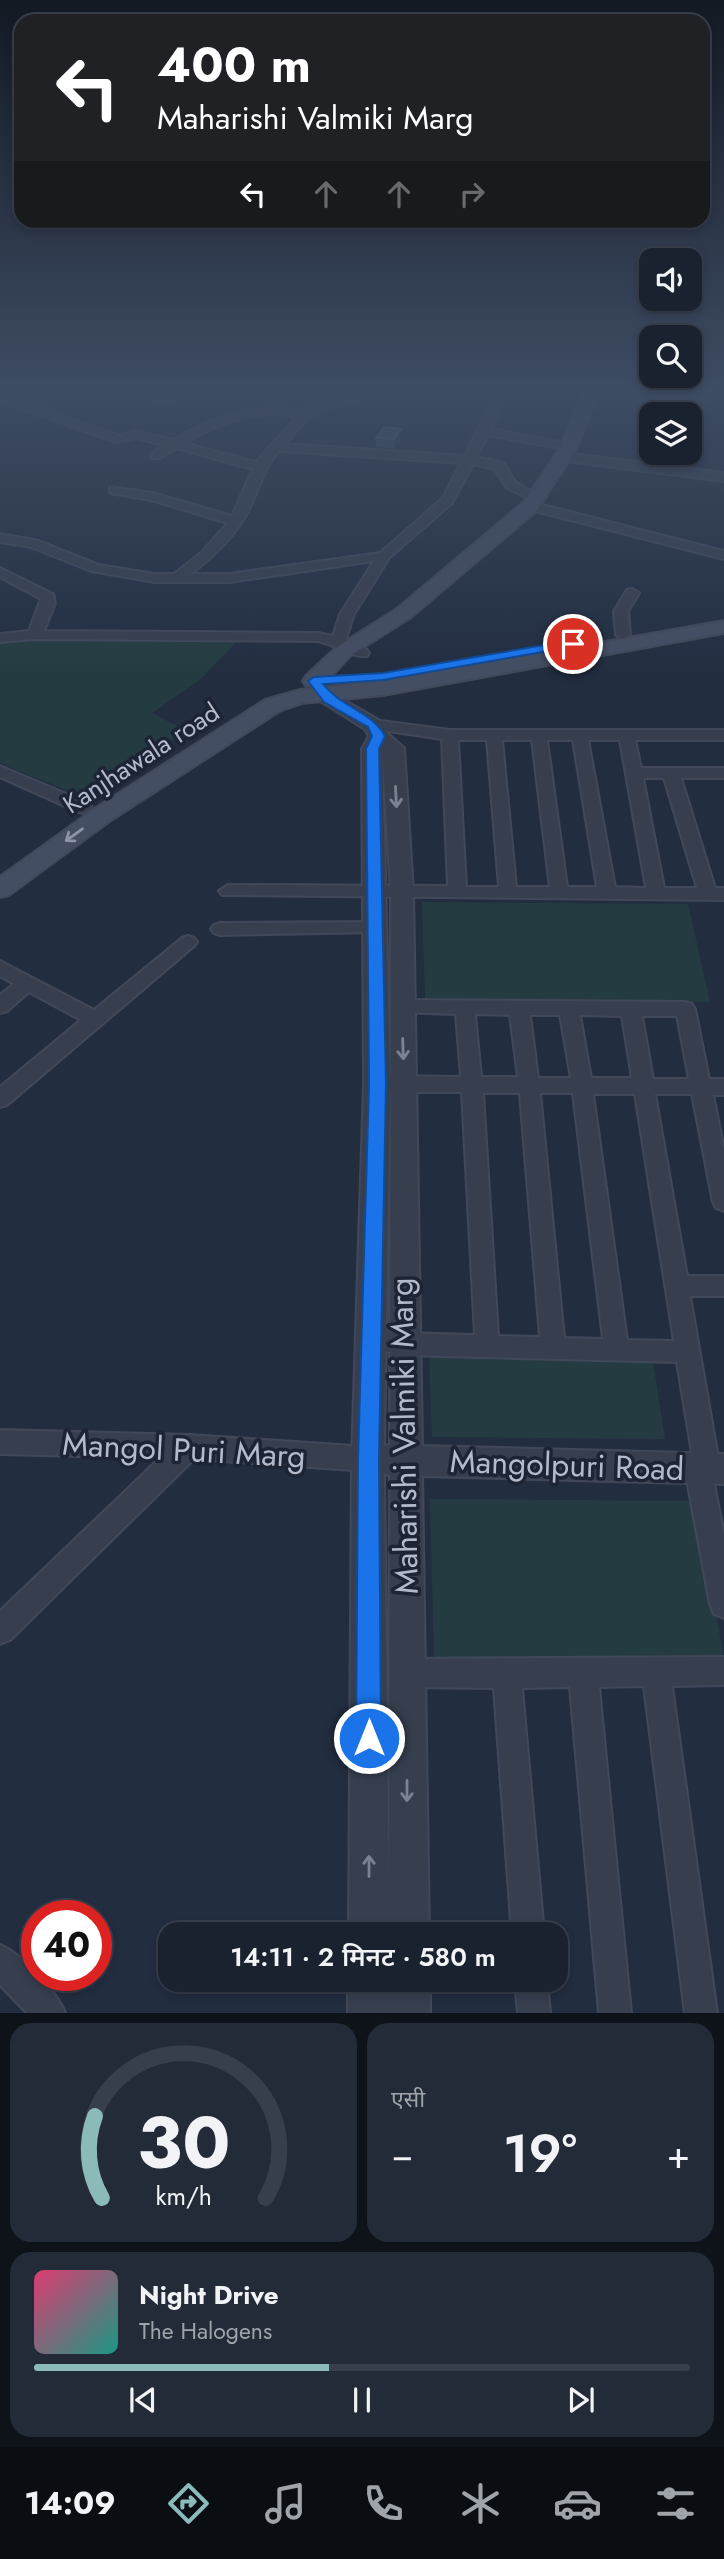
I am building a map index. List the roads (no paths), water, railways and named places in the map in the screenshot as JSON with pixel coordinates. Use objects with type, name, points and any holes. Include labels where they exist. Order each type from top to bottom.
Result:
[{"type":"main road","points":[[319,688],[347,651],[419,618],[537,505],[551,485]]},
{"type":"main road","points":[[319,688],[724,616]]},
{"type":"main road","points":[[319,688],[383,688],[724,627]]},
{"type":"main road","name":"Kanjhawala road","points":[[0,866],[84,808],[248,703],[279,690],[319,688]]},
{"type":"main road","name":"Kanjhawala road","points":[[0,889],[102,815],[273,705],[319,688]]},
{"type":"street","points":[[176,579],[207,555],[236,521],[252,485]]},
{"type":"street","points":[[0,638],[35,635],[318,637],[347,651],[347,614],[384,556],[448,500],[457,485]]},
{"type":"street","points":[[510,485],[537,505],[724,555]]},
{"type":"street","points":[[114,491],[153,497],[236,521]]},
{"type":"street","points":[[0,538],[34,544],[114,573],[176,579],[229,578],[384,556]]},
{"type":"street","points":[[0,572],[48,597],[35,635]]},
{"type":"street","points":[[623,635],[621,611],[632,593]]},
{"type":"street","points":[[319,688],[376,730],[450,735],[724,735]]},
{"type":"street","name":"Maharishi Valmiki Marg","points":[[376,730],[372,749],[388,891],[391,1084],[403,1344],[409,1922]]},
{"type":"street","points":[[450,735],[457,891]]},
{"type":"street","points":[[494,735],[508,892]]},
{"type":"street","points":[[539,736],[559,892]]},
{"type":"street","points":[[580,736],[607,892]]},
{"type":"street","points":[[627,736],[656,892]]},
{"type":"street","points":[[0,771],[84,808]]},
{"type":"street","points":[[228,891],[716,894],[671,773]]},
{"type":"street","points":[[634,774],[671,773],[722,778]]},
{"type":"street","name":"Maharishi Valmiki Marg","points":[[369,1922],[368,1459],[372,1339],[391,1084],[402,1007],[389,961],[375,928],[388,891]]},
{"type":"street","points":[[220,929],[375,928]]},
{"type":"street","points":[[0,1099],[188,942]]},
{"type":"street","points":[[0,968],[95,1019]]},
{"type":"street","points":[[0,1006],[27,983]]},
{"type":"street","points":[[402,1007],[685,1009],[724,1202]]},
{"type":"street","points":[[465,1007],[487,1346]]},
{"type":"street","points":[[519,1008],[529,1085],[553,1348]]},
{"type":"street","points":[[569,1008],[582,1086],[616,1350]]},
{"type":"street","points":[[631,1009],[710,1469],[723,1590]]},
{"type":"street","points":[[391,1084],[724,1087]]},
{"type":"street","points":[[677,1286],[724,1286]]},
{"type":"street","points":[[372,1339],[403,1344],[688,1352]]},
{"type":"street","name":"Mangol Puri Marg","points":[[0,1442],[189,1447],[368,1459]]},
{"type":"street","points":[[0,1630],[189,1447]]},
{"type":"street","name":"Mangolpuri Road","points":[[368,1459],[710,1469]]},
{"type":"street","points":[[656,1671],[701,2013]]},
{"type":"street","points":[[406,1673],[507,1676],[583,1672],[724,1671]]},
{"type":"street","points":[[583,1672],[615,2013]]},
{"type":"street","points":[[507,1676],[527,1922]]},
{"type":"street","points":[[0,1961],[49,2013]]},
{"type":"street","points":[[369,1992],[369,2013]]},
{"type":"street","points":[[409,1992],[409,2013]]},
{"type":"street","points":[[532,1992],[534,2013]]}]
